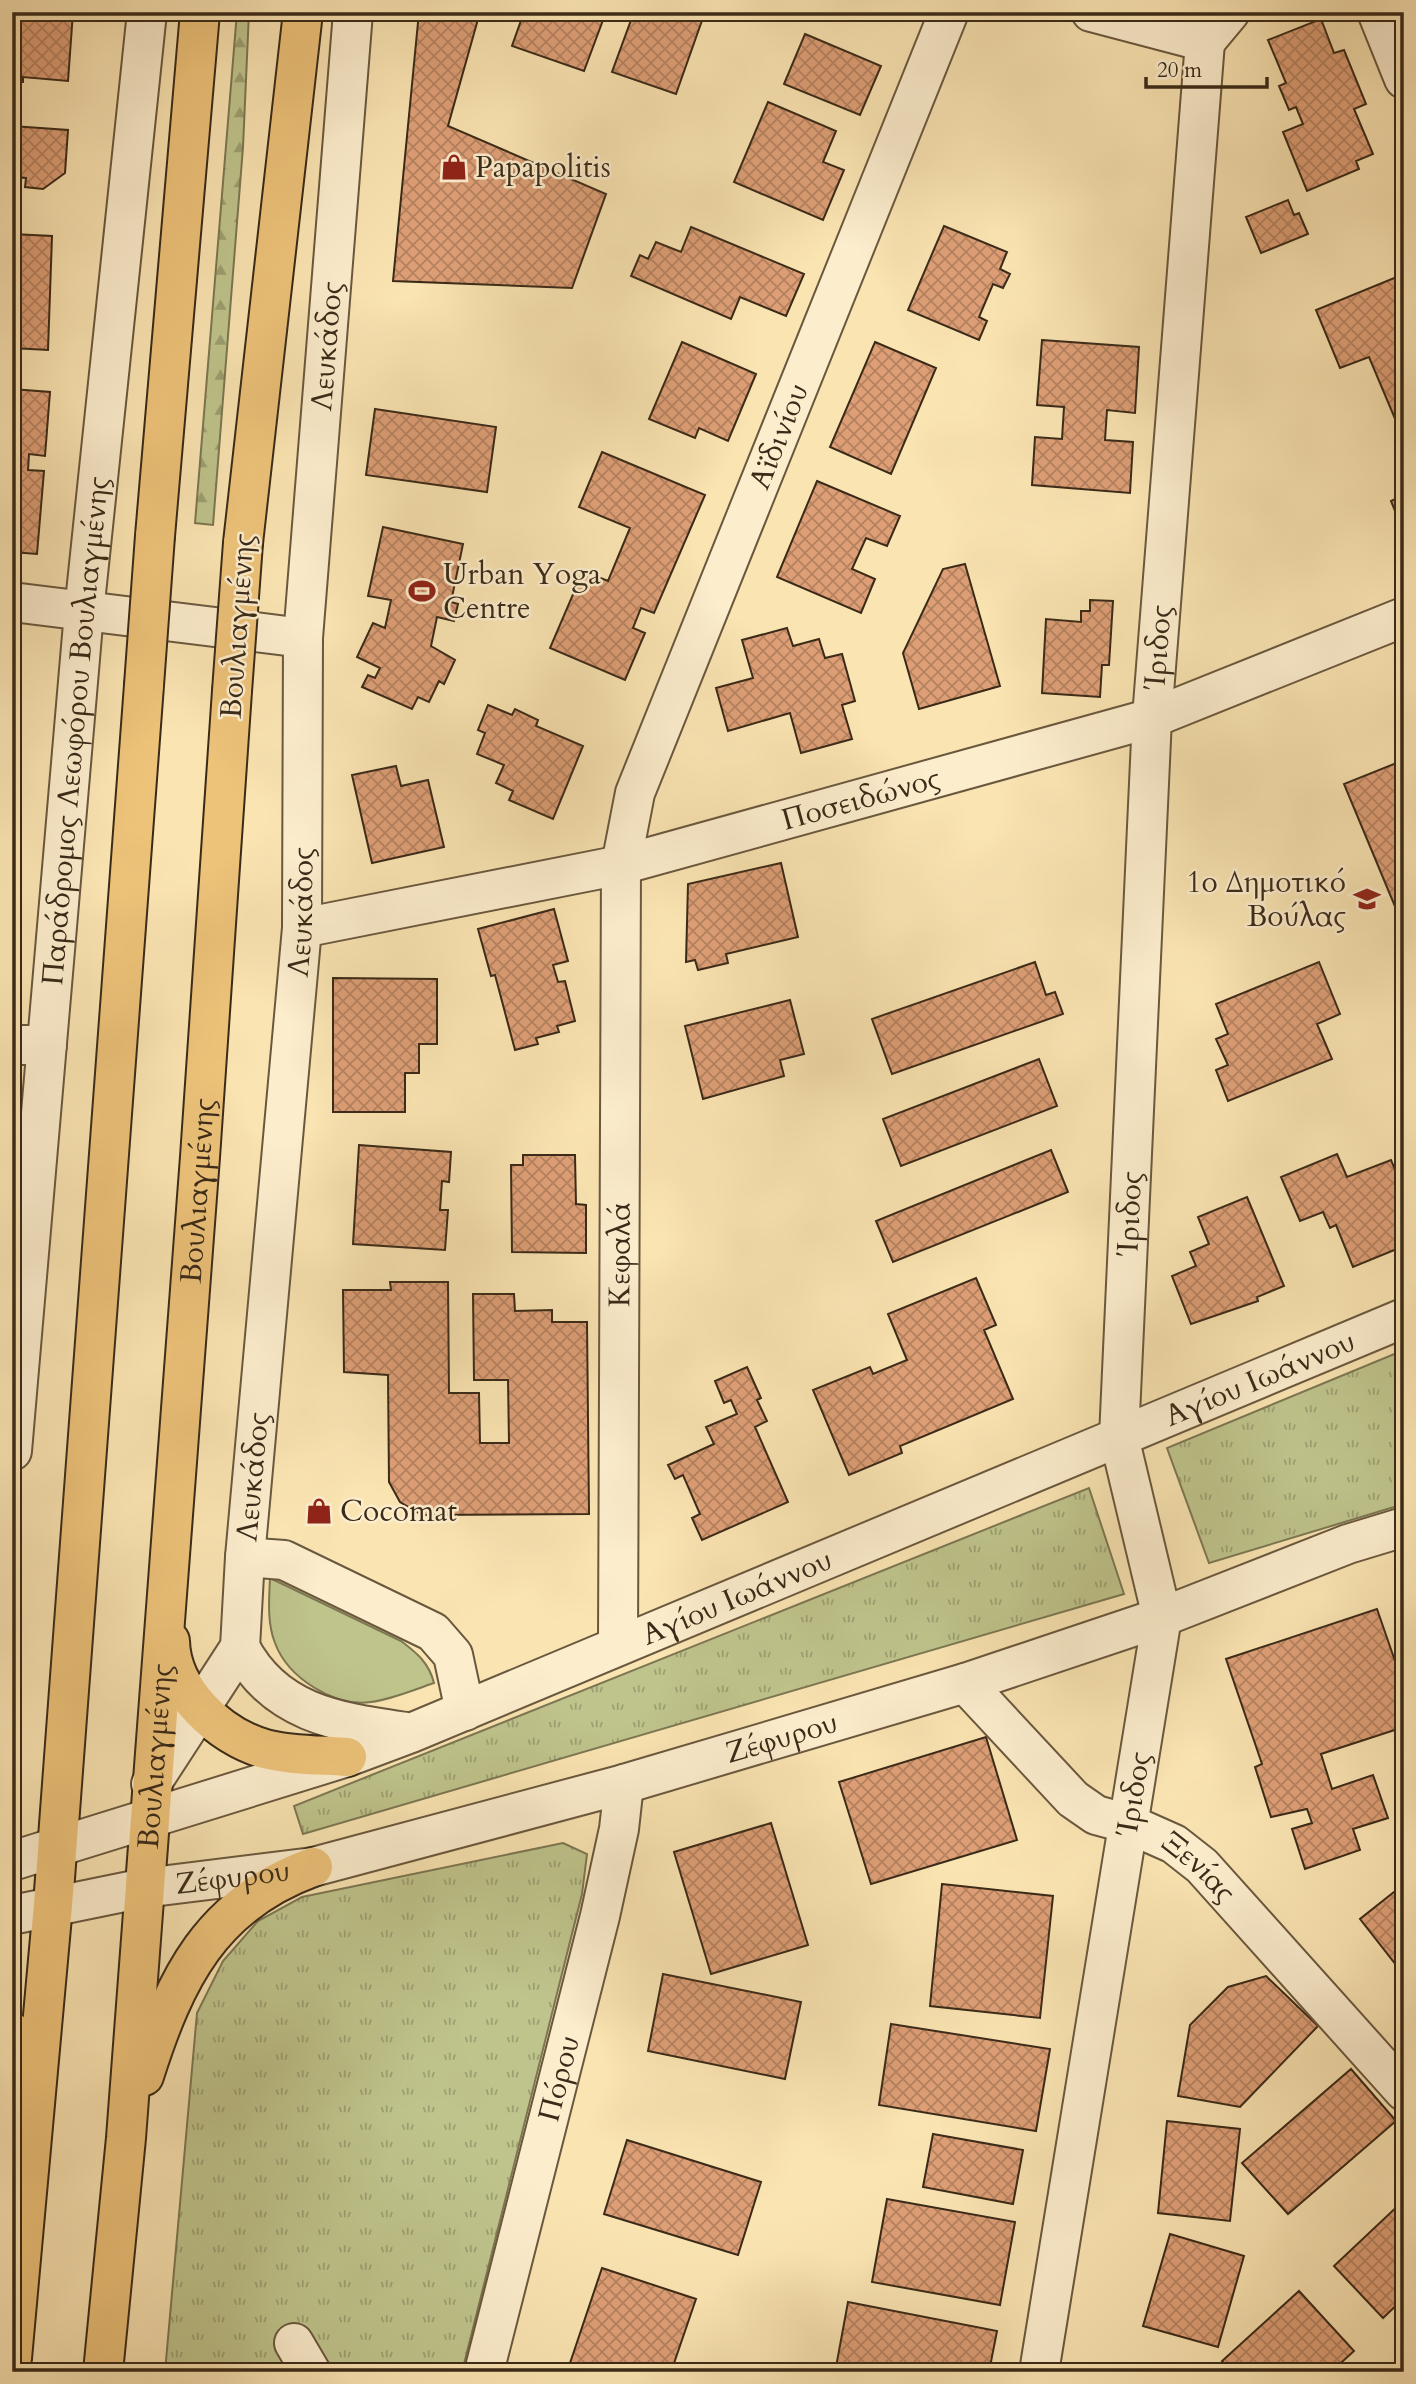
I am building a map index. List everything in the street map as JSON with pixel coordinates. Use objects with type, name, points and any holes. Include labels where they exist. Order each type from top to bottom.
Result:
[{"type":"main road","points":[[12,2358],[53,1905],[155,536],[200,12]]},
{"type":"main road","name":"Βουλιαγμένης","points":[[103,2372],[126,2138],[243,542],[303,12]]},
{"type":"main road","points":[[169,1555],[170,1648],[180,1680],[200,1709],[240,1740],[268,1749],[347,1757]]},
{"type":"main road","points":[[126,2138],[155,2040],[190,1964],[232,1912],[275,1883],[313,1867]]},
{"type":"main road","points":[[12,2032],[18,2046],[26,2110],[29,2188]]},
{"type":"street","name":"Παράδρομος Λεωφόρου Βουλιαγμένης","points":[[12,1451],[29,1045],[84,612],[147,12]]},
{"type":"street","name":"Λευκάδος","points":[[149,1802],[200,1709],[240,1647],[245,1557],[302,928],[303,638],[353,12]]},
{"type":"street","name":"Αϊδινίου","points":[[621,865],[635,793],[949,12]]},
{"type":"street","points":[[1091,12],[1205,42],[1230,12]]},
{"type":"street","points":[[1377,12],[1404,79]]},
{"type":"street","name":"Ίριδος","points":[[1039,2372],[1162,1617],[1119,1437],[1152,718],[1205,42]]},
{"type":"street","points":[[12,602],[303,638]]},
{"type":"street","name":"Ποσειδώνος","points":[[302,928],[621,865],[1152,718],[1404,617]]},
{"type":"street","name":"Κεφαλά","points":[[618,1644],[621,865]]},
{"type":"street","name":"Αγίου Ιωάννου","points":[[12,1861],[57,1847],[149,1802],[347,1757],[411,1733],[618,1644],[1404,1318]]},
{"type":"street","name":"Ζέφυρου","points":[[12,1915],[144,1888],[313,1867],[624,1784],[965,1683],[1162,1617],[1348,1544],[1404,1527]]},
{"type":"street","points":[[245,1557],[284,1560],[433,1632],[453,1656],[465,1711]]},
{"type":"street","points":[[240,1647],[250,1665],[287,1702],[353,1725],[411,1733]]},
{"type":"street","name":"Ξενίας","points":[[965,1683],[1073,1799],[1096,1815],[1129,1824],[1174,1844],[1202,1866],[1404,2091]]},
{"type":"street","name":"Πόρου","points":[[484,2372],[600,1916],[619,1829],[624,1784]]},
{"type":"green space","points":[[237,12],[249,12],[243,147],[213,525],[195,523]]},
{"type":"green space","points":[[1404,1350],[1404,1504],[1209,1563],[1167,1448]]},
{"type":"green space","points":[[1089,1488],[1124,1594],[303,1834],[294,1806]]},
{"type":"green space","points":[[270,1578],[401,1641],[422,1659],[434,1683],[395,1697],[371,1702],[342,1700],[314,1688],[290,1668],[275,1643],[270,1619]]},
{"type":"green space","points":[[563,1843],[587,1854],[582,1894],[462,2372],[165,2372],[197,2013],[223,1961],[258,1921],[302,1897]]},
{"type":"building","points":[[12,12],[22,12],[21,17],[55,19],[55,12],[73,12],[68,81],[23,77],[23,82],[12,82]]},
{"type":"building","points":[[419,12],[480,12],[448,126],[606,194],[572,288],[393,281]]},
{"type":"building","points":[[524,12],[606,12],[584,71],[512,46]]},
{"type":"building","points":[[634,12],[705,12],[676,94],[612,72]]},
{"type":"building","points":[[1321,19],[1334,53],[1344,50],[1366,104],[1354,109],[1373,154],[1356,161],[1359,169],[1307,191],[1283,132],[1303,124],[1296,107],[1289,110],[1279,86],[1286,83],[1268,40]]},
{"type":"building","points":[[805,34],[881,66],[860,115],[784,84]]},
{"type":"building","points":[[768,102],[836,131],[823,162],[844,170],[823,220],[734,182]]},
{"type":"building","points":[[12,126],[68,130],[65,173],[43,189],[25,187],[26,178],[12,177]]},
{"type":"building","points":[[1288,200],[1294,215],[1299,213],[1308,234],[1261,253],[1246,217]]},
{"type":"building","points":[[944,226],[1007,252],[1000,269],[1010,274],[1003,288],[993,284],[979,317],[987,321],[979,340],[908,310]]},
{"type":"building","points":[[691,227],[804,274],[786,316],[740,297],[731,319],[631,276],[640,255],[648,259],[656,242],[681,252]]},
{"type":"building","points":[[12,234],[52,236],[48,350],[12,348]]},
{"type":"building","points":[[1404,274],[1404,440],[1369,357],[1340,368],[1316,310]]},
{"type":"building","points":[[1042,340],[1139,347],[1135,413],[1107,410],[1105,440],[1133,442],[1130,493],[1032,485],[1035,437],[1062,439],[1064,407],[1037,405]]},
{"type":"building","points":[[682,342],[756,374],[728,441],[699,428],[695,438],[649,419]]},
{"type":"building","points":[[875,342],[936,368],[891,474],[830,447]]},
{"type":"building","points":[[12,389],[50,392],[45,456],[29,454],[28,470],[44,471],[37,554],[12,552]]},
{"type":"building","points":[[375,409],[496,427],[487,492],[366,475]]},
{"type":"building","points":[[602,452],[705,495],[654,613],[641,608],[633,628],[645,633],[625,680],[550,648],[583,571],[608,581],[630,528],[579,507]]},
{"type":"building","points":[[817,481],[900,516],[887,546],[866,538],[852,569],[875,579],[861,613],[777,577]]},
{"type":"building","points":[[1404,495],[1404,533],[1391,501]]},
{"type":"building","points":[[383,527],[463,544],[451,602],[458,604],[454,621],[437,617],[431,646],[455,660],[444,684],[439,681],[429,702],[418,697],[412,709],[362,687],[368,675],[375,678],[380,668],[357,657],[373,623],[385,628],[391,600],[368,596]]},
{"type":"building","points":[[965,564],[1000,686],[919,709],[903,653],[943,569]]},
{"type":"building","points":[[1090,600],[1113,601],[1109,665],[1102,665],[1100,697],[1042,693],[1046,619],[1081,622],[1081,611],[1090,611]]},
{"type":"building","points":[[787,628],[793,646],[819,639],[825,658],[842,654],[855,701],[842,705],[852,739],[801,753],[790,713],[728,731],[716,688],[753,678],[742,640]]},
{"type":"building","points":[[488,705],[512,715],[515,709],[538,720],[536,726],[583,746],[553,819],[509,800],[513,791],[496,783],[504,765],[477,754],[485,733],[478,730]]},
{"type":"building","points":[[1404,760],[1404,928],[1344,784]]},
{"type":"building","points":[[396,766],[401,786],[428,780],[444,847],[372,863],[352,775]]},
{"type":"building","points":[[781,863],[798,937],[726,954],[728,963],[698,970],[695,960],[686,962],[688,884]]},
{"type":"building","points":[[554,909],[568,961],[553,965],[558,982],[565,981],[575,1021],[557,1026],[559,1032],[536,1038],[538,1044],[515,1050],[495,975],[491,976],[478,929]]},
{"type":"building","points":[[1035,962],[1046,995],[1055,992],[1063,1014],[892,1074],[872,1019]]},
{"type":"building","points":[[1319,962],[1340,1014],[1317,1024],[1332,1059],[1228,1101],[1216,1070],[1228,1065],[1216,1039],[1228,1034],[1216,1004]]},
{"type":"building","points":[[333,978],[437,979],[437,1044],[419,1044],[419,1073],[405,1073],[405,1112],[333,1112]]},
{"type":"building","points":[[790,1000],[804,1054],[780,1060],[784,1076],[703,1099],[685,1026]]},
{"type":"building","points":[[1039,1059],[1057,1106],[901,1166],[883,1119]]},
{"type":"building","points":[[359,1145],[451,1152],[449,1182],[442,1181],[440,1210],[448,1210],[445,1250],[353,1244]]},
{"type":"building","points":[[1051,1150],[1068,1192],[893,1262],[876,1221]]},
{"type":"building","points":[[1337,1154],[1347,1177],[1391,1160],[1404,1191],[1404,1246],[1353,1267],[1336,1225],[1330,1228],[1323,1212],[1300,1221],[1281,1177]]},
{"type":"building","points":[[523,1155],[575,1155],[576,1204],[586,1205],[586,1253],[512,1252],[511,1165],[523,1165]]},
{"type":"building","points":[[1247,1197],[1284,1286],[1257,1297],[1258,1301],[1191,1324],[1172,1276],[1196,1266],[1190,1252],[1209,1244],[1198,1217]]},
{"type":"building","points":[[976,1278],[996,1325],[984,1330],[1013,1399],[900,1446],[902,1453],[849,1475],[813,1390],[870,1367],[873,1374],[907,1360],[888,1314]]},
{"type":"building","points":[[390,1282],[448,1282],[449,1393],[479,1393],[480,1443],[509,1443],[508,1380],[474,1380],[473,1294],[514,1294],[515,1311],[552,1310],[552,1322],[587,1322],[589,1514],[422,1515],[400,1502],[389,1482],[388,1375],[344,1372],[343,1290],[391,1290]]},
{"type":"building","points":[[747,1367],[761,1398],[757,1400],[767,1421],[755,1427],[788,1502],[702,1540],[692,1518],[700,1514],[683,1475],[675,1479],[668,1465],[714,1444],[706,1427],[737,1414],[731,1400],[724,1403],[715,1381]]},
{"type":"building","points":[[1377,1609],[1404,1687],[1404,1727],[1321,1754],[1332,1789],[1373,1775],[1388,1818],[1353,1829],[1360,1850],[1305,1869],[1292,1829],[1312,1823],[1307,1809],[1271,1817],[1255,1767],[1262,1764],[1226,1659]]},
{"type":"building","points":[[986,1737],[1017,1840],[871,1884],[839,1782]]},
{"type":"building","points":[[771,1823],[808,1945],[711,1974],[674,1852]]},
{"type":"building","points":[[942,1884],[1053,1896],[1040,2018],[930,2006]]},
{"type":"building","points":[[1404,1884],[1404,1975],[1360,1919]]},
{"type":"building","points":[[663,1974],[801,2002],[785,2079],[648,2051]]},
{"type":"building","points":[[1266,1976],[1318,2026],[1240,2107],[1178,2096],[1190,2025],[1228,1987]]},
{"type":"building","points":[[891,2024],[1050,2049],[1036,2131],[879,2105]]},
{"type":"building","points":[[1351,2069],[1396,2121],[1288,2214],[1242,2163]]},
{"type":"building","points":[[1167,2121],[1240,2129],[1230,2221],[1158,2213]]},
{"type":"building","points":[[933,2134],[1023,2150],[1013,2204],[923,2187]]},
{"type":"building","points":[[627,2140],[761,2182],[738,2255],[604,2214]]},
{"type":"building","points":[[887,2199],[1015,2222],[1000,2305],[872,2282]]},
{"type":"building","points":[[1404,2200],[1404,2298],[1383,2318],[1334,2266]]},
{"type":"building","points":[[1170,2234],[1244,2256],[1218,2347],[1143,2326]]},
{"type":"building","points":[[602,2268],[696,2299],[671,2372],[567,2372]]},
{"type":"building","points":[[1299,2291],[1354,2351],[1331,2372],[1231,2372],[1222,2361]]},
{"type":"building","points":[[848,2302],[997,2331],[989,2372],[857,2372],[836,2367]]},
{"type":"place","name":"Papapolitis","points":[[454,167]]},
{"type":"place","name":"Urban Yoga Centre","points":[[422,591]]},
{"type":"place","name":"1ο Δημοτικό Βούλας","points":[[1367,899]]},
{"type":"place","name":"Cocomat","points":[[319,1511]]}]
